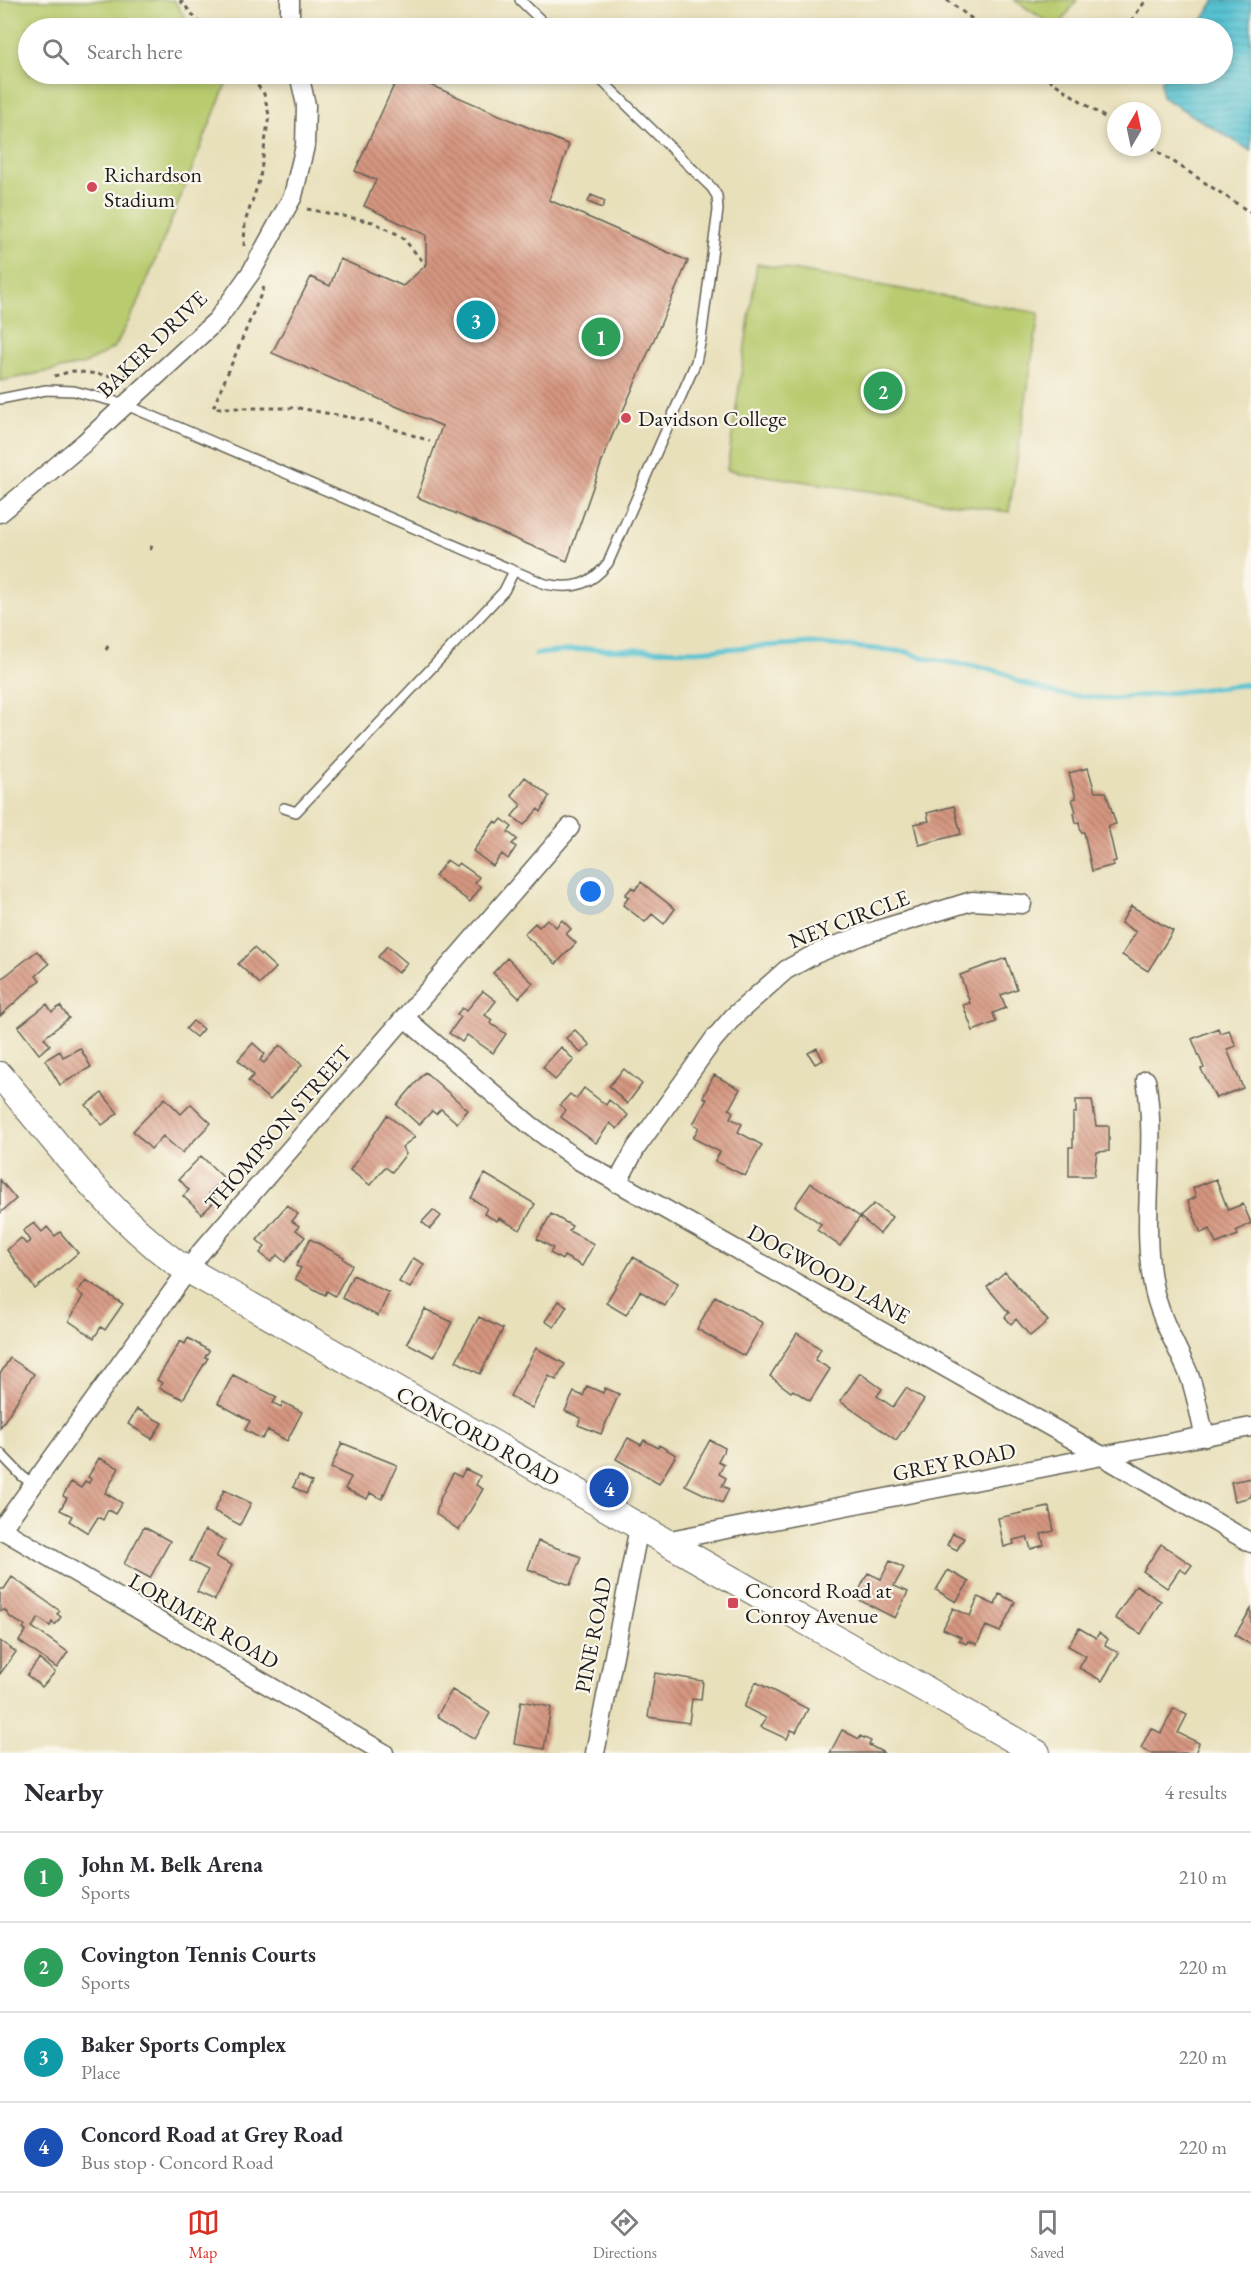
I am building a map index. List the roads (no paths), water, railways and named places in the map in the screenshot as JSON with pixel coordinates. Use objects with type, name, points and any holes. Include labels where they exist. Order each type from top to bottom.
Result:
[{"type":"main road","name":"CONCORD ROAD","points":[[0,1075],[105,1202],[154,1247],[188,1271],[1037,1753]]},
{"type":"street","points":[[290,0],[290,18]]},
{"type":"street","name":"BAKER DRIVE","points":[[0,513],[84,443],[259,278],[293,196],[305,146],[306,105],[301,84]]},
{"type":"street","name":"THOMPSON STREET","points":[[1,1530],[188,1271],[570,827]]},
{"type":"street","name":"NEY CIRCLE","points":[[617,1183],[636,1148],[714,1039],[734,1016],[786,970],[815,954],[871,932],[972,901],[1022,904]]},
{"type":"street","name":"DOGWOOD LANE","points":[[405,1018],[557,1147],[1104,1457],[1251,1543]]},
{"type":"street","points":[[1146,1080],[1152,1114],[1148,1236],[1153,1286],[1173,1344],[1188,1372],[1205,1437]]},
{"type":"street","name":"GREY ROAD","points":[[665,1541],[1251,1427]]},
{"type":"street","name":"PINE ROAD","points":[[595,1753],[639,1527]]},
{"type":"street","name":"LORIMER ROAD","points":[[1,1530],[384,1753]]},
{"type":"lane","points":[[520,0],[539,18]]},
{"type":"lane","points":[[0,399],[46,390],[74,391],[124,404],[514,571],[558,587],[587,583],[608,563],[696,362],[718,210],[717,196],[712,188],[605,84]]},
{"type":"lane","points":[[284,808],[296,812],[504,591],[514,571]]},
{"type":"lane","points":[[0,1453],[23,1477],[34,1484]]},
{"type":"water","points":[[1215,0],[1251,0],[1251,151],[1162,97],[1161,84],[1233,84],[1233,18],[1203,18]]},
{"type":"waterway","points":[[536,654],[586,649],[695,651],[810,643],[908,652],[933,660],[997,671],[1009,675],[1016,681],[1057,694],[1113,699],[1251,684]]},
{"type":"place","name":"Richardson Stadium","points":[[92,187]]},
{"type":"place","name":"Baker Sports Complex","points":[[476,320]]},
{"type":"place","name":"John M. Belk Arena","points":[[601,337]]},
{"type":"place","name":"Covington Tennis Courts","points":[[883,391]]},
{"type":"place","name":"Davidson College","points":[[626,418]]},
{"type":"place","name":"Concord Road at Grey Road","points":[[609,1488]]},
{"type":"place","name":"Concord Road at Conroy Avenue","points":[[733,1603]]}]
